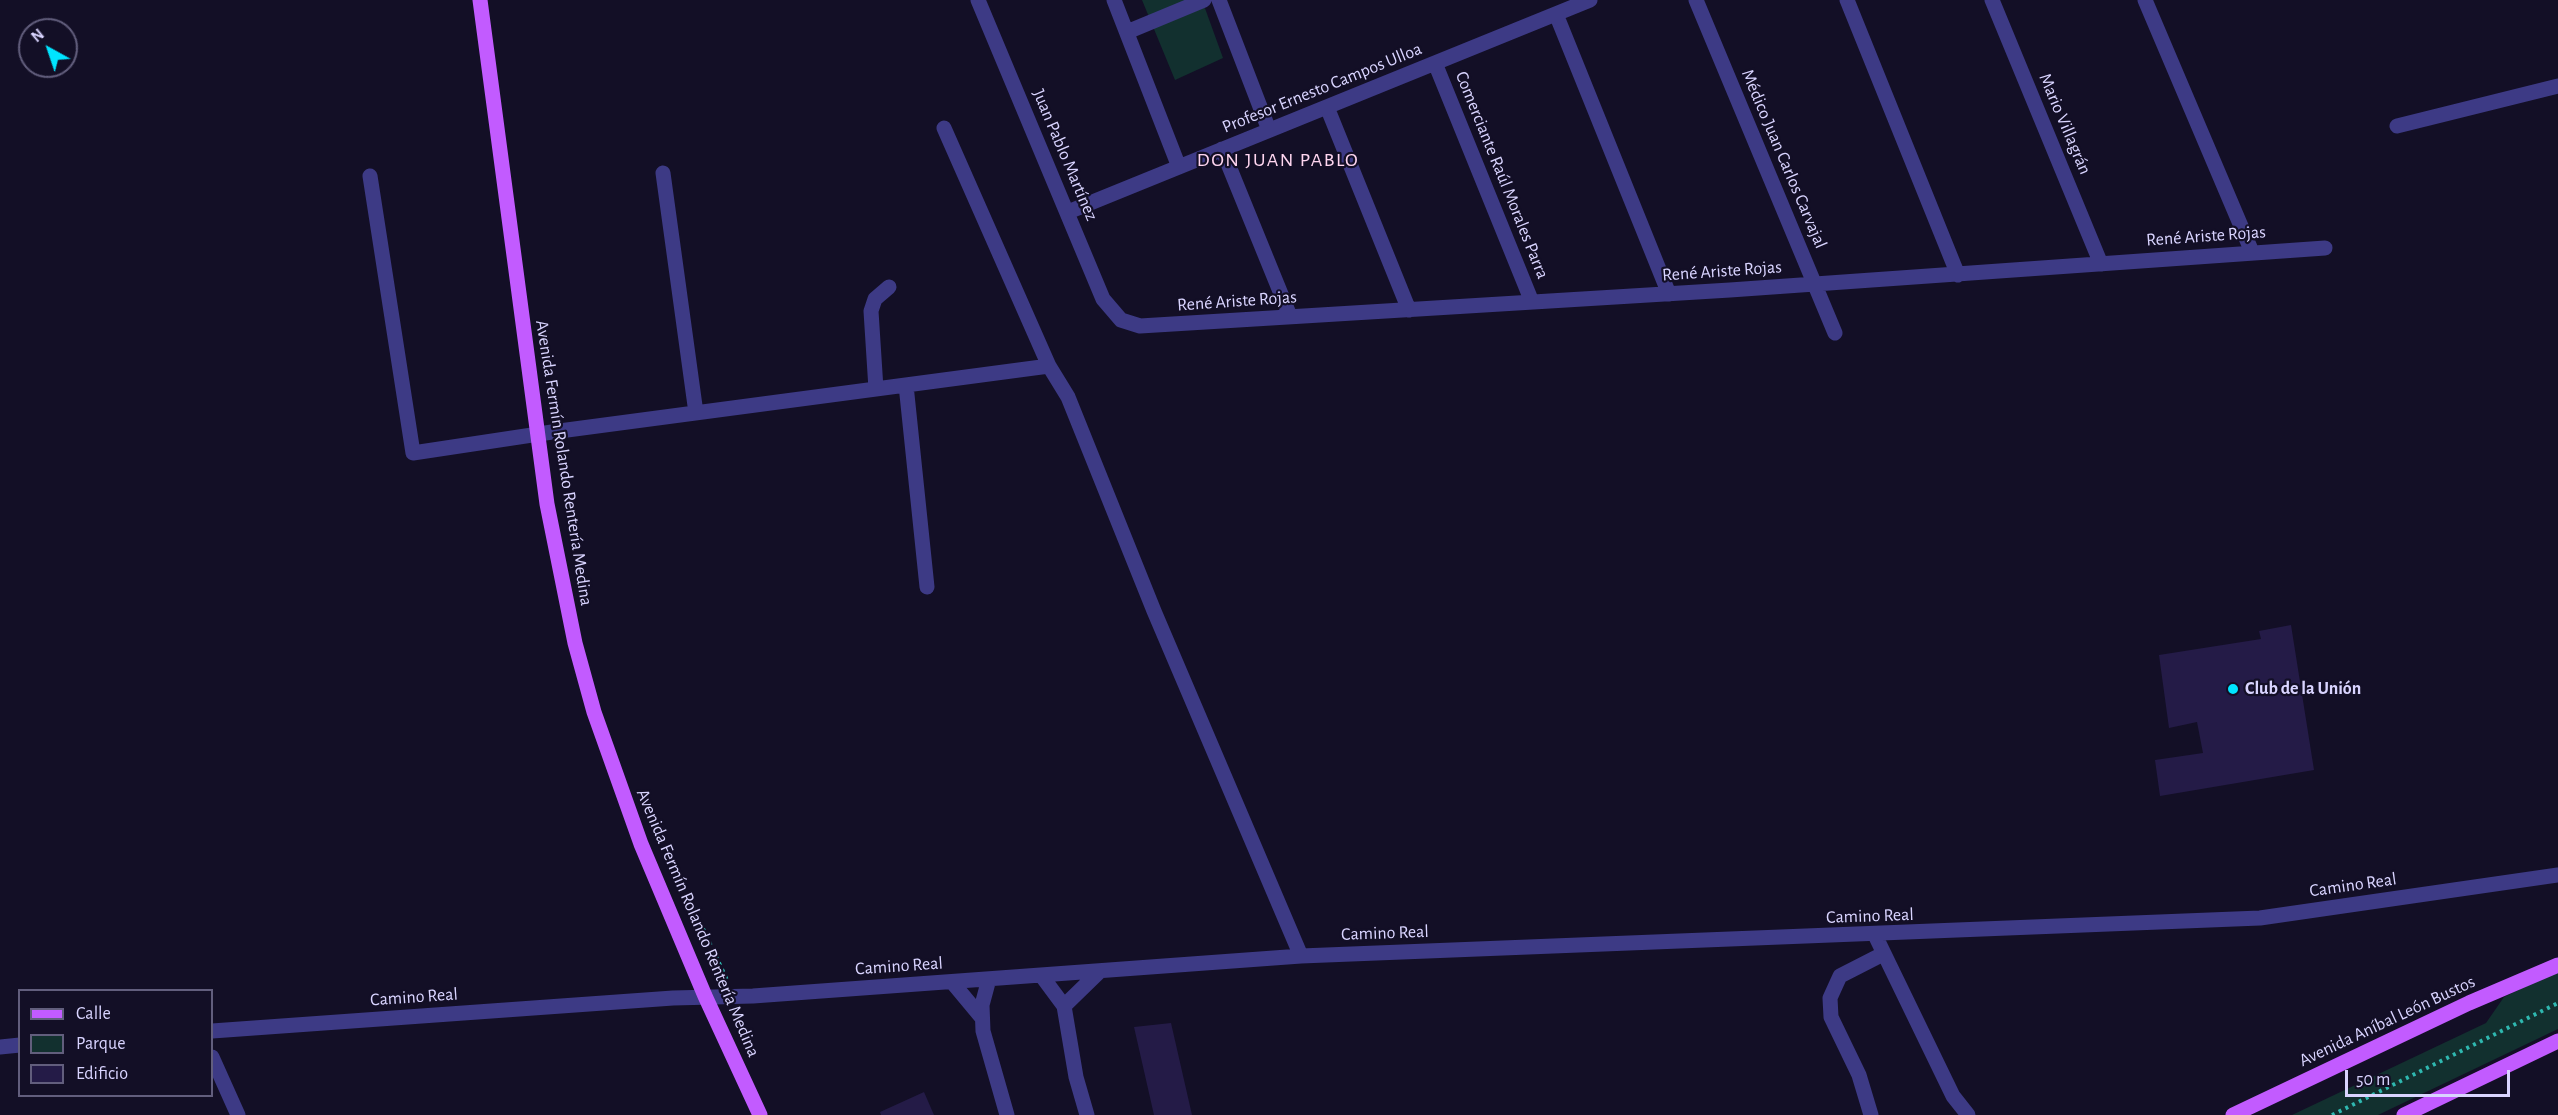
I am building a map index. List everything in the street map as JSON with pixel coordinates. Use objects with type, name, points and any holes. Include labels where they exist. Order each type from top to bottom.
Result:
[{"type":"main road","name":"Avenida Fermín Rolando Rentería Medina","points":[[480,0],[538,434],[560,574],[594,712],[641,844],[705,996],[760,1115]]},
{"type":"main road","name":"Avenida Aníbal León Bustos","points":[[2234,1115],[2469,1003],[2558,965]]},
{"type":"main road","points":[[2404,1115],[2558,1041]]},
{"type":"street","name":"Juan Pablo Martínez","points":[[978,0],[1103,299],[1122,320]]},
{"type":"street","points":[[1114,0],[1179,167]]},
{"type":"street","points":[[1127,32],[1204,0]]},
{"type":"street","points":[[1218,0],[1269,130]]},
{"type":"street","name":"Profesor Ernesto Campos Ulloa","points":[[1068,212],[1590,0]]},
{"type":"street","name":"Médico Juan Carlos Carvajal","points":[[1696,0],[1835,333]]},
{"type":"street","points":[[1848,0],[1958,275]]},
{"type":"street","name":"Mario Villagrán","points":[[1992,0],[2101,264]]},
{"type":"street","points":[[2145,0],[2252,252]]},
{"type":"street","points":[[1556,14],[1669,294]]},
{"type":"street","name":"Comerciante Raúl Morales Parra","points":[[1435,63],[1532,302]]},
{"type":"street","points":[[2397,126],[2558,86]]},
{"type":"street","points":[[1327,107],[1409,310]]},
{"type":"street","points":[[944,128],[1049,366],[1068,397],[1159,622],[1300,956]]},
{"type":"street","points":[[1222,149],[1290,316]]},
{"type":"street","points":[[663,173],[696,413]]},
{"type":"street","points":[[370,176],[413,453],[538,434],[1049,366]]},
{"type":"street","name":"René Ariste Rojas","points":[[1122,320],[1130,324],[1149,326],[1815,285],[2325,248]]},
{"type":"street","points":[[876,389],[871,311],[875,299],[889,287]]},
{"type":"street","points":[[906,385],[927,587]]},
{"type":"street","name":"Camino Real","points":[[213,1031],[705,996],[735,998],[1300,956],[2260,918],[2558,875]]},
{"type":"street","points":[[1875,935],[1953,1096],[1968,1115]]},
{"type":"street","points":[[1870,1115],[1859,1075],[1831,1017],[1830,998],[1840,976],[1883,954]]},
{"type":"street","points":[[1064,1006],[1100,971]]},
{"type":"street","points":[[1041,975],[1064,1006],[1076,1077],[1087,1115]]},
{"type":"street","points":[[989,979],[982,1018],[986,1044],[1007,1115]]},
{"type":"street","points":[[952,982],[982,1018]]},
{"type":"street","points":[[0,1047],[18,1045]]},
{"type":"street","points":[[213,1059],[238,1115]]},
{"type":"path","points":[[667,852],[735,998]]},
{"type":"path","points":[[2332,1115],[2558,1003]]},
{"type":"green space","points":[[1142,0],[1202,0],[1223,58],[1175,80]]},
{"type":"green space","points":[[2558,971],[2558,1029],[2378,1115],[2292,1115],[2486,1023],[2504,997]]},
{"type":"building","name":"Club de la Unión","points":[[2291,625],[2314,770],[2160,796],[2155,760],[2203,753],[2197,722],[2169,728],[2159,655],[2261,639],[2259,631]]},
{"type":"building","points":[[1171,1023],[1192,1115],[1154,1115],[1134,1027]]},
{"type":"building","points":[[924,1092],[934,1115],[881,1115],[880,1112]]},
{"type":"place","name":"Club de la Unión","points":[[2233,689]]},
{"type":"district","name":"DON JUAN PABLO","points":[[1278,160]]}]
